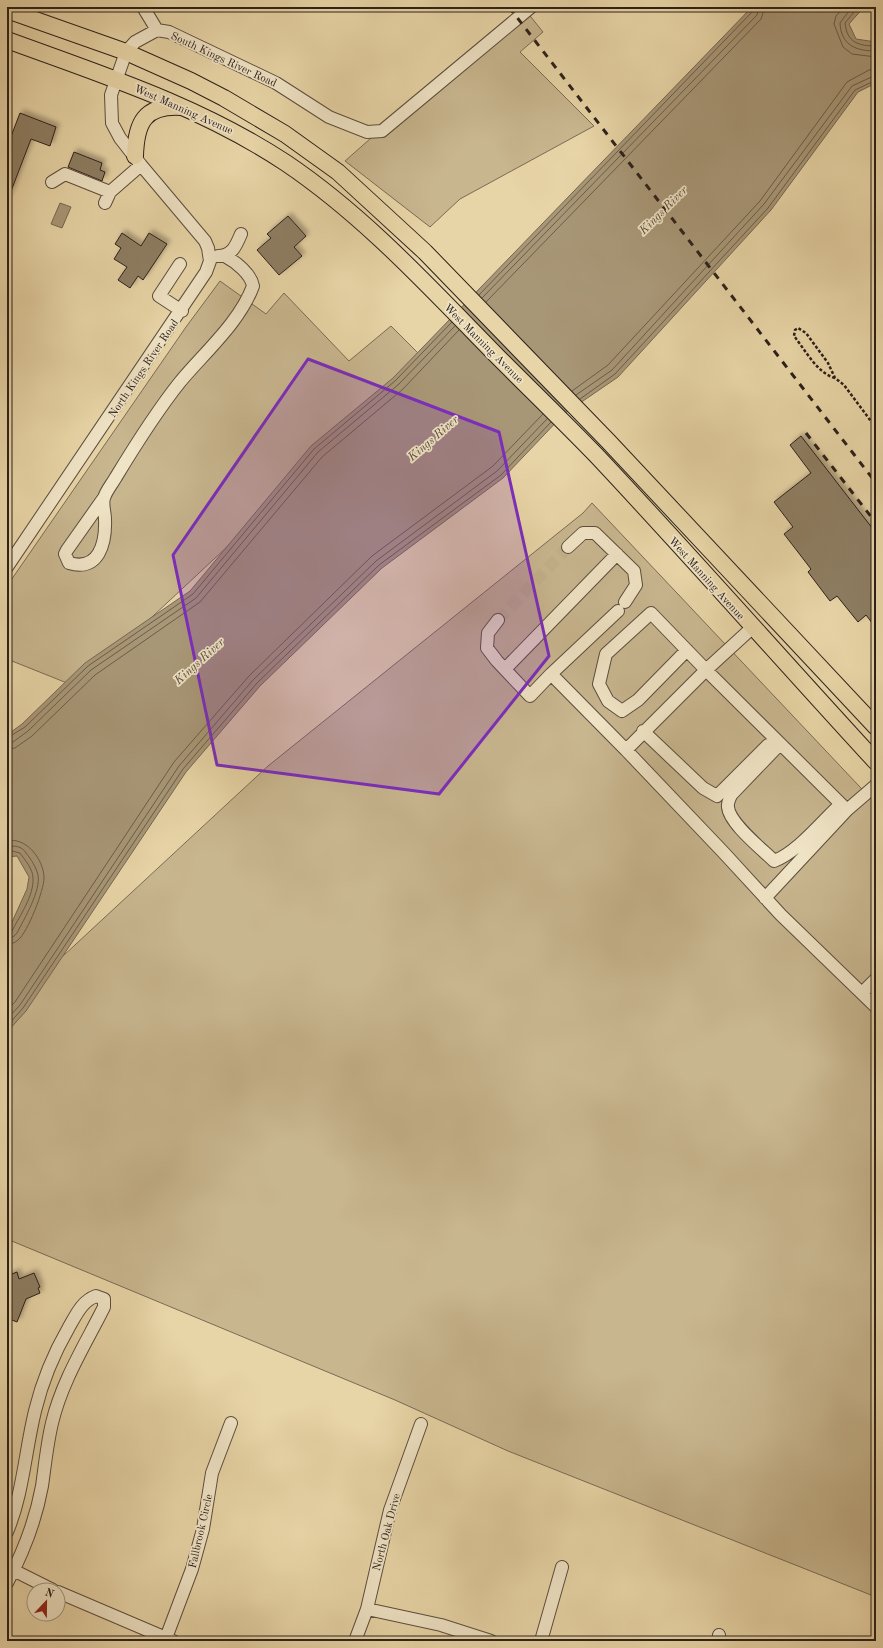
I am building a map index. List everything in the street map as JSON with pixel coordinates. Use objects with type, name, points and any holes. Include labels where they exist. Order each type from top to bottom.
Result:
[{"type":"main road","name":"West Manning Avenue","points":[[7,10],[126,52],[224,98],[285,134],[338,172],[425,252],[609,442],[876,727]]},
{"type":"main road","name":"West Manning Avenue","points":[[7,40],[116,79],[184,107],[256,144],[326,191],[377,235],[596,455],[876,762]]},
{"type":"main road","points":[[138,161],[137,131],[144,118],[152,112],[164,107],[184,107]]},
{"type":"street","points":[[143,7],[157,30]]},
{"type":"street","name":"South Kings River Road","points":[[210,257],[205,241],[138,161],[114,129],[112,124],[110,100],[126,52],[135,42],[157,30],[169,32],[276,83],[329,117],[367,132],[382,131],[531,7]]},
{"type":"street","points":[[52,182],[65,174],[108,198],[138,161]]},
{"type":"street","points":[[210,257],[225,256],[232,252],[241,234]]},
{"type":"street","points":[[103,498],[106,528],[100,550],[96,558],[90,563],[82,565],[69,563],[65,554],[67,550],[103,498],[148,425],[181,381],[232,321],[251,292],[253,286],[250,278],[233,261],[225,256]]},
{"type":"street","name":"North Kings River Road","points":[[7,567],[182,311],[206,272],[210,257]]},
{"type":"street","points":[[180,264],[159,296],[182,311]]},
{"type":"street","points":[[498,620],[488,633],[487,648],[530,696],[621,607],[636,585],[634,571],[595,533],[583,533],[568,547]]},
{"type":"street","points":[[505,669],[617,554]]},
{"type":"street","points":[[688,650],[638,700],[622,711],[608,701],[599,684],[606,654],[651,613],[688,650],[706,670],[844,807]]},
{"type":"street","points":[[626,750],[643,731],[706,670],[753,628]]},
{"type":"street","points":[[551,674],[626,750],[765,898],[876,1007]]},
{"type":"street","points":[[643,731],[702,788],[717,796],[777,741]]},
{"type":"street","points":[[777,741],[731,795],[727,806],[730,814],[774,861],[783,858],[844,807],[876,785]]},
{"type":"street","points":[[765,898],[844,807]]},
{"type":"street","points":[[862,993],[876,979]]},
{"type":"street","points":[[7,1532],[14,1515],[24,1472],[35,1411],[49,1368],[75,1317],[85,1302],[99,1296],[104,1299],[104,1307],[77,1357],[58,1402],[48,1444],[38,1506],[31,1530],[10,1569],[7,1582]]},
{"type":"street","name":"Fallbrook Circle","points":[[169,1639],[192,1569],[203,1529],[213,1468],[231,1423]]},
{"type":"street","name":"North Oak Drive","points":[[355,1641],[367,1609],[390,1510],[421,1424]]},
{"type":"street","points":[[541,1641],[562,1567]]},
{"type":"street","points":[[10,1569],[37,1582]]},
{"type":"street","points":[[66,1595],[169,1639]]},
{"type":"street","points":[[367,1609],[441,1625],[491,1641]]},
{"type":"path","points":[[836,378],[827,375],[820,369],[794,336],[795,330],[798,328],[806,333],[828,363],[836,378],[844,386],[876,428]]},
{"type":"highlighted area","points":[[308,359],[499,432],[549,656],[439,794],[217,765],[173,555]]},
{"type":"shaded area","points":[[523,7],[543,32],[520,52],[594,126],[460,199],[430,227],[345,161],[490,33]]},
{"type":"shaded area","points":[[220,281],[266,314],[284,293],[349,361],[391,326],[426,361],[77,687],[7,659],[7,586],[186,327]]},
{"type":"shaded area","points":[[592,503],[876,804],[876,1597],[508,1451],[395,1400],[7,1239],[7,1008],[268,766],[583,513]]},
{"type":"water","name":"Kings River","points":[[752,7],[864,7],[849,24],[856,39],[876,42],[876,83],[858,92],[771,210],[618,377],[564,414],[503,478],[382,568],[260,686],[186,772],[26,1011],[7,1032],[7,933],[27,889],[29,877],[17,856],[7,857],[7,735],[22,724],[85,663],[190,591],[311,446],[393,378]]},
{"type":"water","points":[[60,203],[71,207],[62,228],[51,224]]},
{"type":"building","points":[[20,113],[56,127],[50,146],[31,139],[8,199],[7,147]]},
{"type":"building","points":[[74,152],[102,163],[100,170],[105,172],[102,181],[68,167]]},
{"type":"building","points":[[288,216],[306,236],[294,247],[302,256],[279,275],[257,250],[271,238],[267,234]]},
{"type":"building","points":[[122,233],[141,246],[149,233],[167,244],[143,280],[138,276],[130,288],[118,280],[127,267],[114,259],[121,248],[115,244]]},
{"type":"building","points":[[801,436],[876,533],[876,628],[866,615],[858,622],[837,596],[830,601],[808,572],[811,569],[784,534],[793,527],[774,502],[811,473],[790,445]]},
{"type":"building","points":[[17,1272],[19,1279],[34,1273],[40,1287],[38,1288],[40,1293],[26,1299],[17,1322],[7,1318],[7,1276]]},
{"type":"tunnel","points":[[498,620],[568,547]]},
{"type":"railway","points":[[509,7],[876,483]]},
{"type":"railway","points":[[806,433],[876,523]]}]
